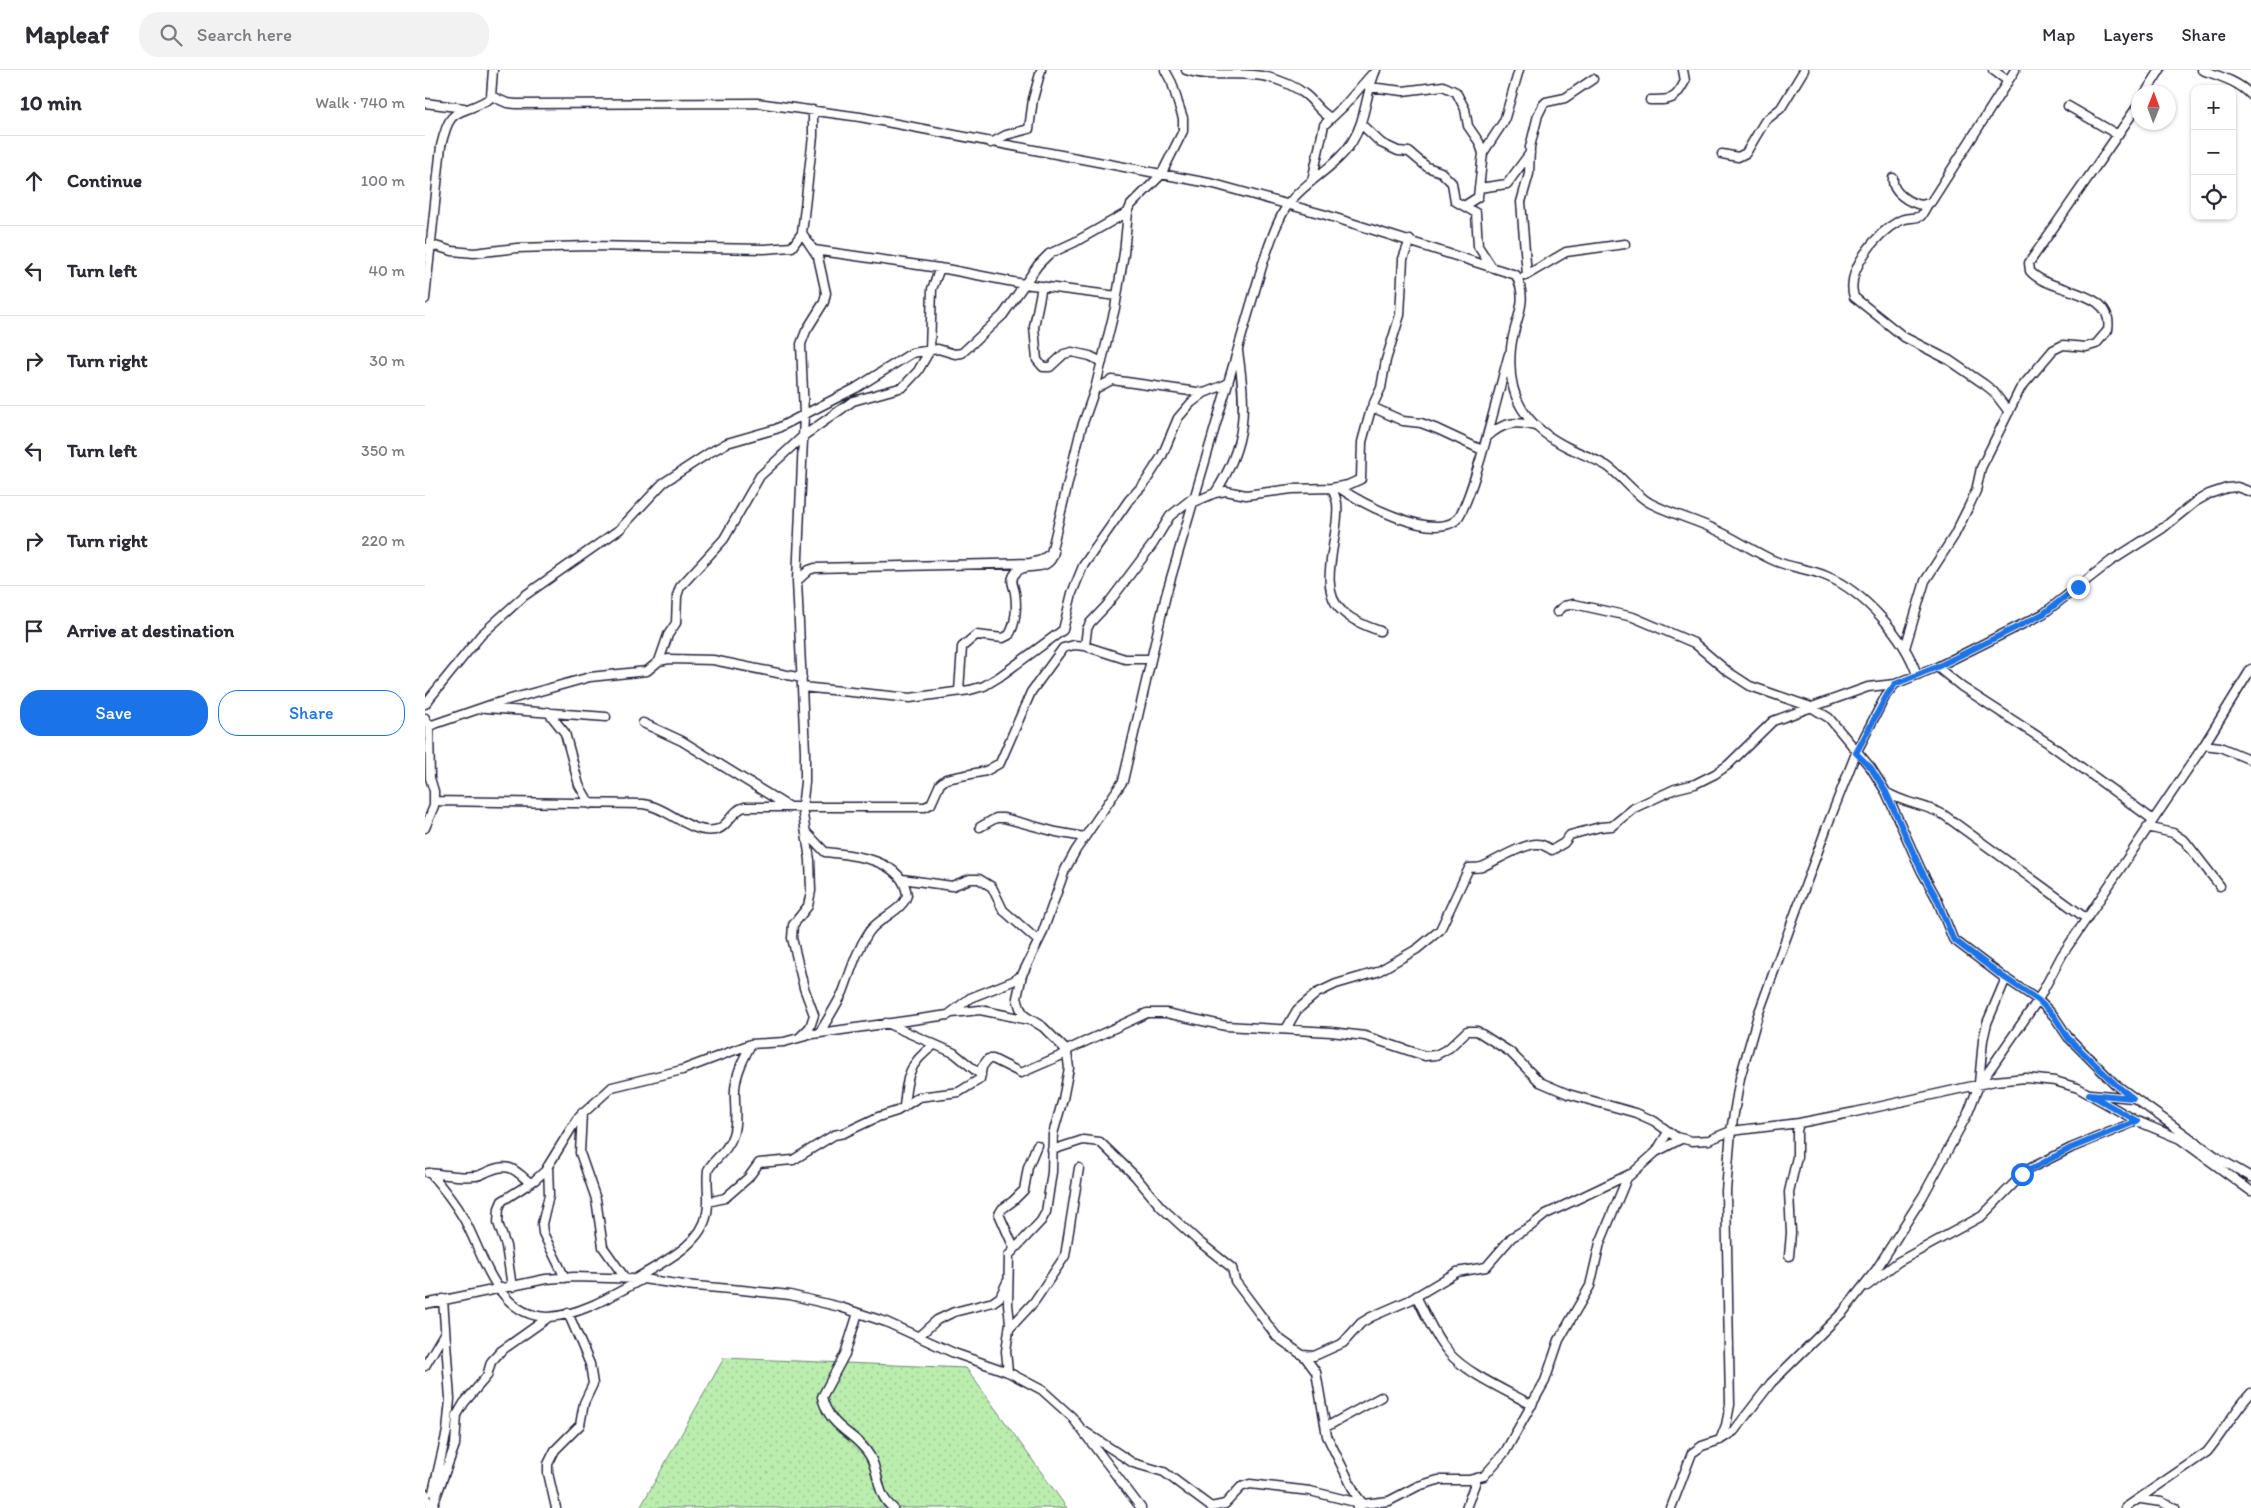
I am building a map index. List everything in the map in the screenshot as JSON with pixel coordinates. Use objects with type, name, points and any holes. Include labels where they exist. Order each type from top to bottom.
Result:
[{"type":"street","points":[[425,299],[441,146],[449,119],[464,108],[486,101],[491,96],[493,70]]},
{"type":"street","points":[[991,143],[1029,129],[1033,99],[1041,70]]},
{"type":"street","points":[[959,691],[962,647],[976,635],[1003,638],[1009,635],[1015,622],[1013,577],[1019,570],[1049,562],[1055,545],[1081,429],[1095,390],[1117,296],[1125,254],[1128,212],[1131,205],[1161,175],[1183,131],[1184,125],[1172,83],[1165,70]]},
{"type":"street","points":[[1186,70],[1200,74],[1248,72],[1268,77],[1298,90],[1310,99],[1318,110],[1331,118]]},
{"type":"street","points":[[1008,1372],[1006,1351],[1009,1329],[1009,1255],[1045,1216],[1052,1172],[1053,1134],[1069,1068],[1066,1052],[1043,1027],[1025,1016],[1019,1003],[1019,988],[1022,975],[1041,934],[1065,870],[1084,837],[1123,781],[1166,595],[1237,346],[1263,263],[1276,229],[1289,204],[1312,181],[1329,168],[1351,144],[1362,125],[1369,87],[1375,70]]},
{"type":"street","points":[[1312,181],[1324,126],[1375,70]]},
{"type":"street","points":[[1483,153],[1504,121],[1519,70]]},
{"type":"street","points":[[1650,100],[1669,100],[1675,97],[1685,81],[1683,70]]},
{"type":"street","points":[[1722,154],[1738,157],[1746,153],[1765,121],[1781,108],[1804,70]]},
{"type":"street","points":[[1993,70],[2008,81]]},
{"type":"street","points":[[2009,412],[1993,391],[1980,380],[1949,360],[1904,337],[1854,297],[1853,279],[1866,251],[1897,222],[1921,216],[2015,70]]},
{"type":"street","points":[[2150,85],[2160,70]]},
{"type":"street","points":[[2202,70],[2233,82],[2251,94]]},
{"type":"street","points":[[1527,275],[1521,202],[1529,174],[1530,153],[1538,115],[1543,105],[1565,98],[1593,79]]},
{"type":"street","points":[[1369,87],[1403,91],[1443,86],[1454,89],[1465,110],[1468,126],[1479,142],[1483,153],[1478,197],[1463,206]]},
{"type":"street","points":[[491,96],[507,103],[516,104],[757,103],[860,117],[991,143],[1096,160],[1161,175],[1214,184],[1410,240],[1516,275],[1523,295],[1523,304],[1483,450],[1462,514],[1455,522],[1445,525],[1430,525],[1389,516],[1335,488]]},
{"type":"street","points":[[425,103],[464,108]]},
{"type":"street","points":[[2068,106],[2118,135]]},
{"type":"street","points":[[429,247],[474,253],[517,248],[589,246],[743,249],[792,246],[802,233],[813,136],[813,110]]},
{"type":"street","points":[[1905,648],[1925,581],[1954,536],[1978,485],[1981,468],[2025,383],[2053,350],[2063,345],[2085,347],[2096,344],[2108,330],[2107,316],[2097,302],[2033,275],[2029,266],[2030,259],[2071,205],[2131,116]]},
{"type":"street","points":[[1362,125],[1381,143],[1409,152],[1427,167],[1441,172],[1452,183],[1455,201],[1476,213],[1478,246],[1492,267]]},
{"type":"street","points":[[1479,188],[1507,184],[1530,153]]},
{"type":"street","points":[[1893,178],[1894,188],[1908,200],[1919,205],[1928,204]]},
{"type":"street","points":[[425,704],[481,635],[524,596],[620,529],[663,483],[727,443],[777,429],[856,388],[905,356],[930,350],[943,350],[955,354],[962,353],[1003,315],[1024,284],[1049,254],[1075,242],[1128,212]]},
{"type":"street","points":[[800,1037],[810,1027],[814,1015],[804,988],[791,938],[793,925],[808,906],[811,899],[810,860],[802,808],[805,782],[797,582],[803,415],[801,344],[806,331],[826,298],[820,262],[802,233]]},
{"type":"street","points":[[1085,646],[1087,629],[1090,623],[1107,605],[1153,544],[1170,516],[1193,500],[1226,491],[1261,494],[1292,489],[1335,488],[1356,482],[1361,478],[1362,442],[1372,407],[1381,388],[1386,360],[1400,315],[1403,260],[1410,240]]},
{"type":"street","points":[[1519,280],[1566,252],[1625,244]]},
{"type":"street","points":[[814,250],[940,268],[1024,284],[1117,296]]},
{"type":"street","points":[[659,661],[668,635],[676,623],[677,596],[680,586],[724,539],[760,476],[802,437],[853,401],[907,384],[918,371],[930,350],[932,289],[940,268]]},
{"type":"street","points":[[1042,286],[1034,326],[1037,360],[1043,367],[1051,367],[1064,354],[1075,352],[1102,362]]},
{"type":"street","points":[[1215,493],[1225,478],[1242,434],[1245,414],[1244,390],[1237,346]]},
{"type":"street","points":[[1511,350],[1514,394],[1524,415],[1543,434],[1606,466],[1651,503],[1715,529],[1775,561],[1827,576],[1840,583],[1873,608],[1895,633],[1912,658],[1917,675]]},
{"type":"street","points":[[1095,390],[1112,380],[1204,393]]},
{"type":"street","points":[[802,687],[910,698],[983,686],[1063,630],[1077,579],[1091,552],[1129,500],[1144,484],[1165,450],[1178,418],[1191,403],[1204,393],[1227,384]]},
{"type":"street","points":[[1372,407],[1403,421],[1421,423],[1437,429],[1483,450]]},
{"type":"street","points":[[1486,439],[1504,424],[1512,422],[1536,426]]},
{"type":"street","points":[[1286,1029],[1297,1010],[1317,993],[1336,984],[1377,972],[1417,949],[1440,930],[1469,868],[1484,866],[1511,854],[1519,848],[1536,844],[1552,850],[1564,843],[1572,834],[1614,826],[1634,808],[1675,789],[1695,784],[1715,774],[1749,746],[1769,723],[1794,712],[1868,687],[1895,684],[1937,667],[2043,614],[2111,561],[2163,528],[2195,502],[2209,494],[2237,487],[2251,492]]},
{"type":"street","points":[[1335,488],[1337,503],[1330,575],[1331,594],[1342,611],[1358,622],[1380,631]]},
{"type":"street","points":[[797,582],[809,570],[815,568],[1030,563],[1048,556],[1055,545]]},
{"type":"street","points":[[1557,612],[1564,606],[1574,604],[1633,617],[1694,643],[1727,671],[1750,686],[1811,707],[1831,719],[1856,753],[1871,768],[1886,792],[1921,870],[1937,899],[1953,939],[2038,1000],[2054,1016],[2068,1038],[2115,1084],[2218,1158],[2251,1177]]},
{"type":"street","points":[[435,801],[650,805],[698,829],[713,830],[722,827],[734,812],[741,808],[918,808],[931,804],[941,784],[946,779],[986,771],[1000,762],[1031,692],[1066,646],[1085,646],[1125,659],[1150,659]]},
{"type":"street","points":[[425,828],[435,801],[431,778],[427,722],[590,677],[647,671],[659,661],[677,658],[713,660],[802,678]]},
{"type":"street","points":[[1937,667],[1962,687],[2048,743],[2152,819]]},
{"type":"street","points":[[1671,1508],[1692,1453],[1702,1446],[1720,1440],[1734,1431],[1771,1383],[1843,1312],[1895,1243],[1968,1113],[1979,1085],[2038,1000],[2062,956],[2152,819],[2204,745],[2251,669]]},
{"type":"street","points":[[1720,1440],[1730,1405],[1726,1191],[1731,1132],[1745,1058],[1758,1015],[1814,859],[1856,753],[1887,695],[1895,684]]},
{"type":"street","points":[[481,708],[605,717]]},
{"type":"street","points":[[548,712],[565,733],[579,785],[590,804]]},
{"type":"street","points":[[643,723],[682,742],[791,808]]},
{"type":"street","points":[[2204,745],[2220,747],[2251,760]]},
{"type":"street","points":[[1886,792],[1898,800],[1929,808],[1944,815],[2087,919]]},
{"type":"street","points":[[979,828],[996,818],[1005,818],[1084,837]]},
{"type":"street","points":[[2147,827],[2173,833],[2185,841],[2220,886]]},
{"type":"street","points":[[806,831],[825,852],[853,854],[888,867],[902,879],[907,895],[905,901],[871,929],[858,948],[834,1010],[820,1032]]},
{"type":"street","points":[[902,879],[952,886],[971,879],[982,880],[993,888],[1003,910],[1037,940]]},
{"type":"street","points":[[953,1013],[970,998],[1013,981],[1022,975]]},
{"type":"street","points":[[1979,1085],[1983,1040],[1987,1023],[2006,978]]},
{"type":"street","points":[[512,1288],[507,1246],[497,1215],[502,1202],[530,1183],[548,1166],[582,1113],[612,1087],[682,1070],[751,1044],[777,1043],[820,1032],[980,1010],[1033,1021]]},
{"type":"street","points":[[709,1202],[725,1198],[748,1178],[759,1163],[793,1160],[834,1135],[845,1133],[905,1107],[919,1097],[961,1092],[980,1079],[983,1065],[990,1059],[1021,1073],[1147,1013],[1166,1013],[1226,1026],[1365,1036],[1425,1056],[1435,1056],[1449,1048],[1467,1031],[1477,1031],[1510,1052],[1540,1082],[1568,1094],[1636,1113],[1654,1121],[1681,1139],[1702,1142],[1731,1132],[1799,1123],[1979,1085],[2026,1078],[2069,1084],[2137,1121],[2185,1142],[2251,1191]]},
{"type":"street","points":[[886,1022],[954,1053],[981,1075]]},
{"type":"street","points":[[427,1173],[448,1193],[464,1220],[499,1290],[517,1307],[529,1314],[549,1316],[568,1313],[610,1296],[639,1279],[678,1251],[699,1234],[705,1226],[709,1202],[708,1170],[722,1155],[733,1135],[737,1113],[735,1086],[742,1062],[751,1044]]},
{"type":"street","points":[[905,1107],[907,1080],[911,1068],[917,1059],[934,1045]]},
{"type":"street","points":[[2089,1094],[2133,1098]]},
{"type":"street","points":[[582,1113],[580,1153],[596,1199],[603,1247],[625,1278]]},
{"type":"street","points":[[1858,1293],[1898,1262],[1981,1216],[2027,1170],[2071,1148],[2137,1121]]},
{"type":"street","points":[[1789,1256],[1791,1233],[1789,1192],[1797,1157],[1799,1123]]},
{"type":"street","points":[[1656,1152],[1668,1132]]},
{"type":"street","points":[[1052,1150],[1089,1139],[1100,1142],[1139,1180],[1161,1208],[1197,1240],[1229,1264],[1235,1281],[1277,1337],[1301,1354],[1317,1372],[1329,1443],[1360,1506]]},
{"type":"street","points":[[1301,1354],[1314,1356],[1343,1343],[1361,1323],[1381,1311],[1416,1296],[1457,1272],[1486,1268],[1512,1237],[1531,1226],[1541,1217],[1630,1174],[1656,1152],[1681,1139]]},
{"type":"street","points":[[1014,1248],[999,1214],[1025,1187],[1029,1167],[1037,1145]]},
{"type":"street","points":[[427,1173],[469,1177],[480,1176],[501,1166],[507,1166],[530,1183]]},
{"type":"street","points":[[548,1166],[549,1195],[542,1224],[543,1233],[565,1278]]},
{"type":"street","points":[[1009,1329],[1034,1302],[1065,1256],[1079,1168]]},
{"type":"street","points":[[1083,1430],[1133,1463],[1164,1472],[1211,1507],[1225,1504],[1241,1487],[1250,1484],[1310,1491],[1360,1506],[1389,1502],[1418,1486],[1438,1480],[1477,1478],[1487,1474],[1505,1452],[1548,1375],[1559,1340],[1590,1286],[1600,1243],[1630,1174]]},
{"type":"street","points":[[425,1304],[546,1280],[565,1278],[625,1278],[790,1295],[858,1313],[919,1336],[955,1353],[1008,1372],[1042,1390],[1073,1417],[1141,1508]]},
{"type":"street","points":[[919,1336],[937,1320],[954,1312],[993,1302],[1000,1296],[1008,1280]]},
{"type":"street","points":[[1416,1296],[1437,1336],[1453,1358],[1469,1370],[1532,1405]]},
{"type":"street","points":[[431,1508],[436,1473],[448,1423],[450,1399],[443,1299]]},
{"type":"street","points":[[556,1508],[548,1473],[548,1464],[555,1450],[580,1426],[584,1404],[593,1384],[590,1364],[568,1313]]},
{"type":"street","points":[[858,1313],[845,1354],[822,1397],[831,1418],[864,1448],[871,1457],[881,1493],[893,1508]]},
{"type":"street","points":[[431,1508],[455,1445],[457,1414],[464,1402],[487,1376],[491,1362],[501,1351],[549,1316]]},
{"type":"street","points":[[425,1366],[445,1332]]},
{"type":"street","points":[[2125,1508],[2141,1499],[2160,1483],[2207,1452],[2233,1414],[2251,1393]]},
{"type":"street","points":[[1325,1427],[1381,1398]]},
{"type":"street","points":[[1466,1508],[1477,1478]]},
{"type":"street","points":[[425,1493],[431,1508]]},
{"type":"street","points":[[2141,1499],[2161,1502],[2175,1508]]},
{"type":"green space","points":[[724,1358],[966,1368],[1067,1508],[640,1508]]},
{"type":"route","points":[[2022,1174],[2071,1148],[2137,1121],[2089,1094],[2133,1098],[2095,1066],[2068,1038],[2054,1016],[2044,1005],[1953,939],[1944,914],[1921,870],[1886,792],[1871,768],[1856,753],[1887,695],[1895,684],[1937,667],[2043,614],[2078,587]]}]
